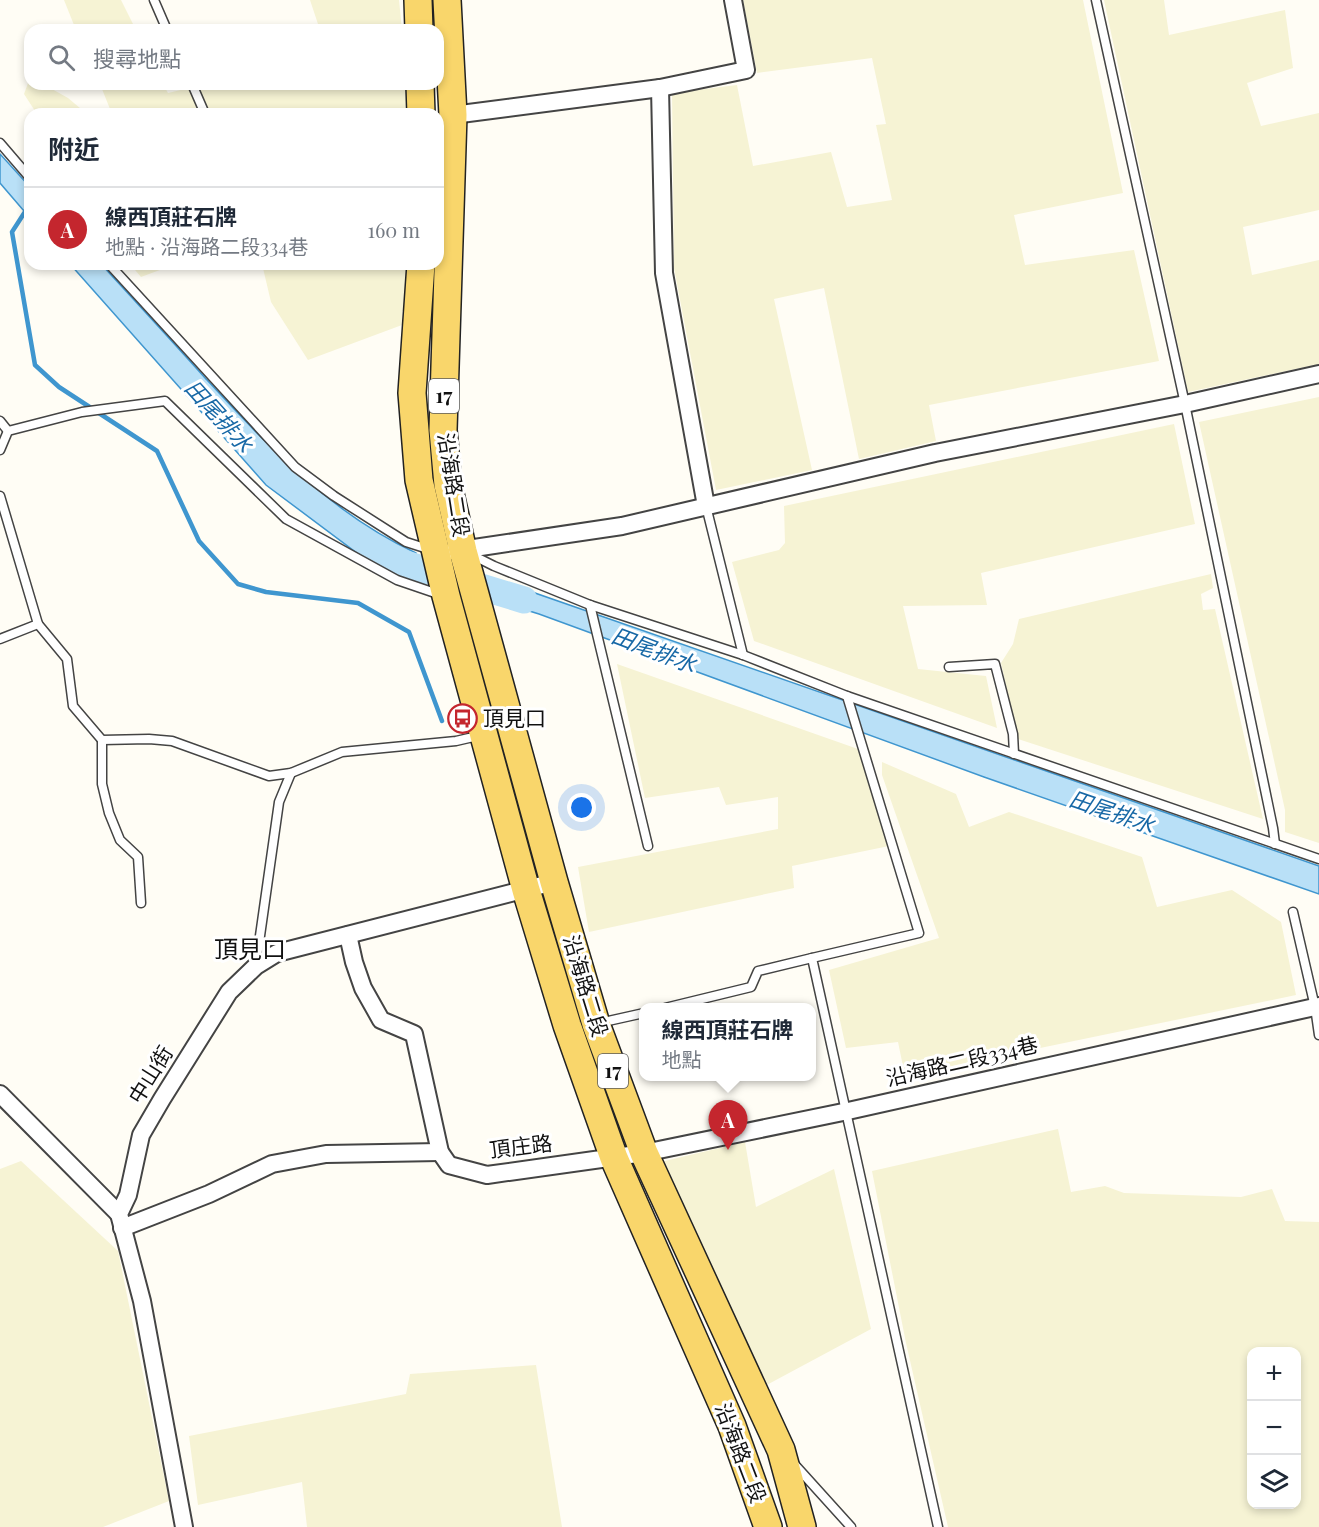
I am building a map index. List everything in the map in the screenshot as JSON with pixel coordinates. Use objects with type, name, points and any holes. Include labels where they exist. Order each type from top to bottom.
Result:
[{"type":"main road","points":[[418,0],[419,24]]},
{"type":"main road","name":"17","points":[[447,0],[453,115]]},
{"type":"main road","points":[[420,90],[421,108]]},
{"type":"main road","name":"沿海路二段","points":[[453,115],[443,430],[448,485],[463,551]]},
{"type":"main road","name":"沿海路二段","points":[[421,270],[412,393],[419,480],[435,551]]},
{"type":"main road","name":"17","points":[[435,551],[460,597]]},
{"type":"main road","name":"17","points":[[460,597],[463,551]]},
{"type":"main road","name":"沿海路二段","points":[[460,597],[498,731],[554,882],[596,1024],[644,1154],[780,1450],[802,1527]]},
{"type":"main road","name":"沿海路二段","points":[[498,731],[526,890],[567,1025],[614,1158],[732,1426],[768,1527]]},
{"type":"street","points":[[453,115],[660,88],[746,70],[733,0]]},
{"type":"street","points":[[660,88],[664,273],[706,506]]},
{"type":"street","points":[[435,551],[463,551],[622,526],[935,453],[1185,404],[1319,374]]},
{"type":"street","name":"中山街","points":[[121,1221],[141,1135],[229,992],[256,966],[277,953],[554,882]]},
{"type":"street","points":[[121,1221],[209,1194],[272,1164],[326,1154],[440,1152],[414,1034],[381,1020],[363,988],[348,934]]},
{"type":"street","name":"沿海路二段334巷","points":[[614,1158],[644,1154],[848,1111],[1317,1006]]},
{"type":"street","points":[[0,1094],[121,1221],[146,1323],[184,1527]]},
{"type":"street","name":"頂庄路","points":[[440,1152],[450,1165],[487,1175],[614,1158]]},
{"type":"lane","points":[[154,0],[164,24]]},
{"type":"lane","points":[[1096,0],[1185,404],[1275,844]]},
{"type":"lane","points":[[195,90],[202,108]]},
{"type":"lane","points":[[0,143],[24,171]]},
{"type":"lane","points":[[114,270],[295,467],[334,496],[406,542],[435,551]]},
{"type":"lane","points":[[8,431],[82,412],[165,401],[286,519],[397,580],[460,597]]},
{"type":"lane","points":[[0,421],[8,431]]},
{"type":"lane","points":[[0,450],[8,431]]},
{"type":"lane","points":[[0,496],[38,624],[67,659],[73,706],[102,740],[102,784],[109,813],[120,840],[138,857],[141,903]]},
{"type":"lane","points":[[706,506],[743,655]]},
{"type":"lane","points":[[463,551],[494,566],[590,604],[743,655],[847,696],[1319,859]]},
{"type":"lane","points":[[590,604],[648,846]]},
{"type":"lane","points":[[0,639],[38,624]]},
{"type":"lane","points":[[949,667],[995,664],[1013,734],[1014,754]]},
{"type":"lane","points":[[685,1003],[751,987],[758,971],[920,933],[847,696]]},
{"type":"lane","points":[[102,740],[172,741],[268,776],[291,774],[342,752],[456,741],[498,731]]},
{"type":"lane","points":[[256,966],[279,802],[291,774]]},
{"type":"lane","points":[[1293,912],[1317,1006],[1319,1035]]},
{"type":"lane","points":[[812,958],[848,1111],[938,1527]]},
{"type":"lane","points":[[596,1024],[639,1013]]},
{"type":"lane","points":[[780,1450],[851,1527]]},
{"type":"shaded area","points":[[64,0],[121,0],[133,24],[74,24]]},
{"type":"shaded area","points":[[310,0],[399,0],[401,24],[318,24]]},
{"type":"shaded area","points":[[743,0],[1083,0],[1123,193],[1014,215],[1025,265],[1134,250],[1159,361],[929,405],[936,441],[859,459],[824,288],[774,299],[812,470],[716,490],[674,268],[672,93],[737,85],[753,166],[831,152],[847,207],[892,200],[876,125],[886,124],[872,58],[757,73]]},
{"type":"shaded area","points":[[1104,0],[1164,0],[1169,35],[1285,10],[1293,68],[1247,83],[1261,126],[1319,113],[1319,210],[1243,227],[1252,275],[1319,260],[1319,364],[1188,392]]},
{"type":"shaded area","points":[[26,90],[54,90],[80,108],[33,108],[24,94]]},
{"type":"shaded area","points":[[102,90],[166,90],[168,93],[181,90],[407,90],[408,108],[110,108]]},
{"type":"shaded area","points":[[135,270],[160,270],[141,277]]},
{"type":"shaded area","points":[[263,270],[413,270],[414,310],[402,311],[402,325],[308,360],[271,302]]},
{"type":"shaded area","points":[[1319,397],[1319,843],[1285,832],[1285,810],[1199,422]]},
{"type":"shaded area","points":[[1174,424],[1195,524],[981,573],[987,605],[903,606],[918,669],[986,676],[997,728],[754,641],[732,562],[779,550],[785,543],[784,506]]},
{"type":"shaded area","points":[[1211,574],[1213,588],[1201,594],[1203,610],[1215,609],[1263,819],[1018,739],[1001,663],[1013,644],[1019,619]]},
{"type":"shaded area","points":[[617,664],[858,749],[889,846],[792,866],[794,888],[589,932],[578,867],[778,829],[778,797],[726,805],[719,787],[645,798]]},
{"type":"shaded area","points":[[882,762],[956,794],[969,827],[1009,812],[1142,857],[1157,907],[1232,890],[1281,922],[1296,995],[905,1076],[898,1042],[846,1048],[829,970],[939,938],[882,775]]},
{"type":"shaded area","points":[[1058,1129],[1071,1192],[1105,1186],[1124,1193],[1241,1197],[1272,1189],[1285,1221],[1319,1222],[1319,1527],[948,1527],[906,1343],[872,1171]]},
{"type":"shaded area","points":[[745,1142],[756,1207],[834,1169],[871,1329],[752,1393],[652,1164]]},
{"type":"shaded area","points":[[21,1161],[118,1251],[169,1501],[103,1527],[0,1527],[0,1169]]},
{"type":"shaded area","points":[[536,1365],[562,1527],[307,1527],[302,1482],[198,1505],[189,1436],[406,1394],[410,1374]]},
{"type":"water","points":[[0,154],[24,180],[24,211],[0,183]]},
{"type":"water","points":[[75,270],[107,270],[230,404],[302,476],[356,518],[416,553],[423,579],[390,571],[361,556],[266,485]]},
{"type":"water","points":[[489,577],[1319,866],[1319,894],[984,777],[539,614],[494,600]]},
{"type":"waterway","points":[[24,213],[12,232],[35,365],[59,387],[157,451],[199,541],[238,584],[266,592],[358,603],[409,632],[442,721]]},
{"type":"waterway","name":"田尾排水","points":[[386,558],[524,600]]},
{"type":"place","name":"頂見口","points":[[462,719]]},
{"type":"place","name":"線西頂莊石牌","points":[[728,1150]]},
{"type":"district","name":"頂見口","points":[[250,950]]}]
